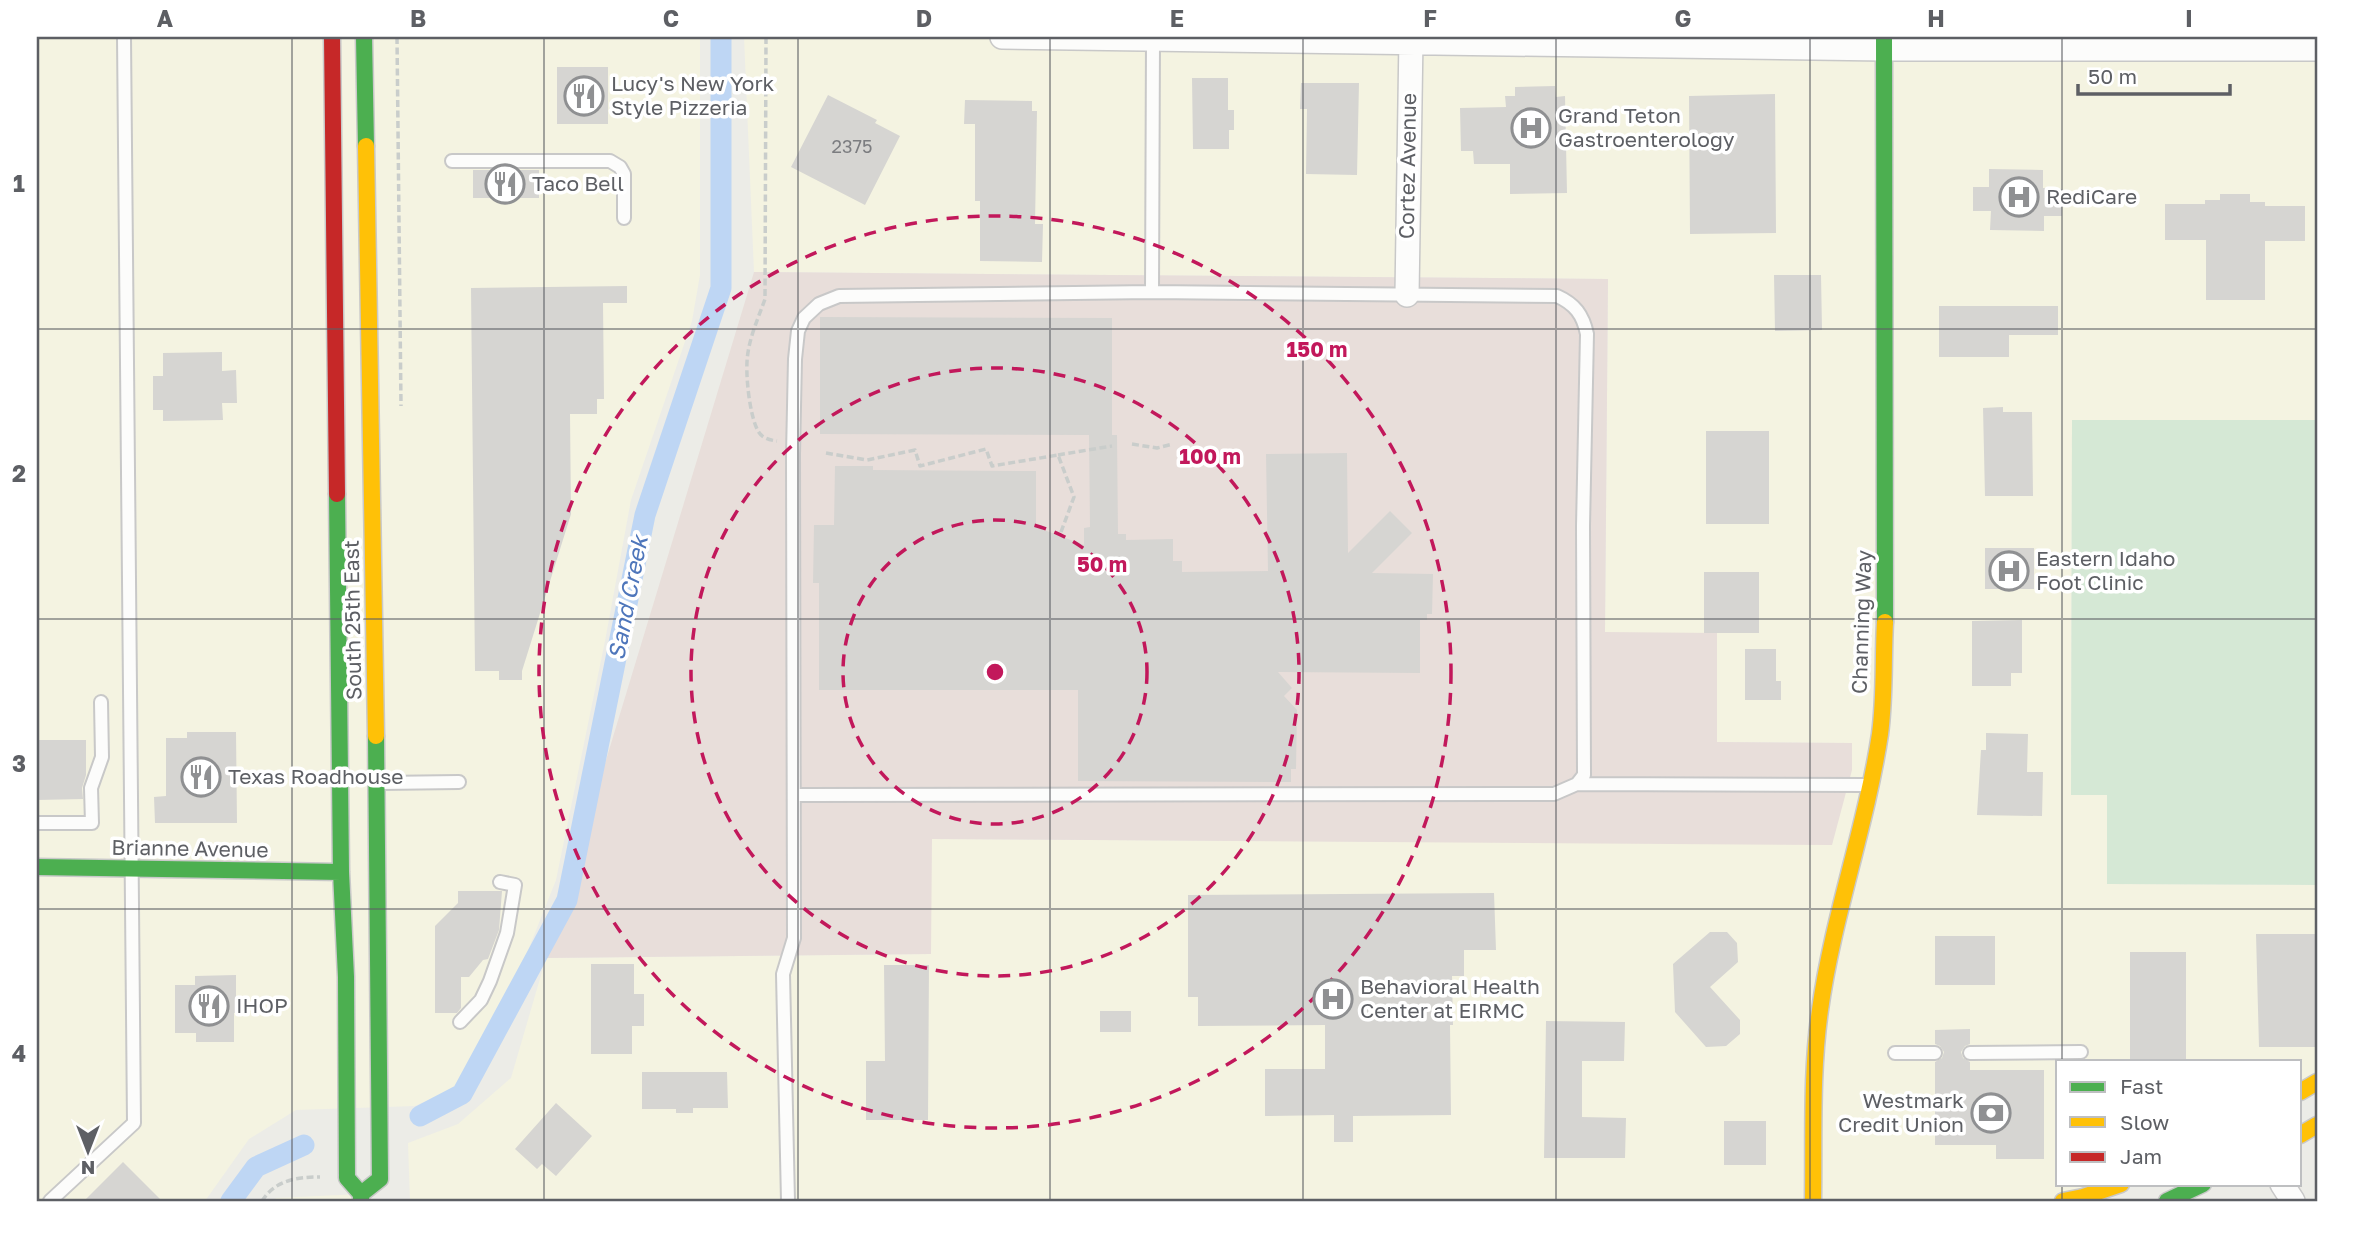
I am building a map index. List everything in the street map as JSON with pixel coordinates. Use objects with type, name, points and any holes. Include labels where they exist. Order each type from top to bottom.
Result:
[{"type":"main road","name":"South 25th East","points":[[332,37],[352,341],[377,783],[380,1179],[361,1198],[347,1178],[340,705],[352,341],[363,37]]},
{"type":"main road","name":"Channing Way","points":[[1813,1201],[1815,1054],[1820,1008],[1840,906],[1880,732],[1886,604],[1884,43]]},
{"type":"main road","points":[[340,705],[356,736]]},
{"type":"main road","points":[[359,777],[369,783],[377,783]]},
{"type":"main road","name":"Brianne Avenue","points":[[37,867],[341,872]]},
{"type":"main road","points":[[2063,1201],[2115,1186]]},
{"type":"main road","points":[[2167,1201],[2199,1186]]},
{"type":"street","points":[[1002,37],[1884,43],[2317,50]]},
{"type":"street","name":"Cortez Avenue","points":[[1407,295],[1410,40]]},
{"type":"lane","points":[[50,1201],[134,1123],[124,37]]},
{"type":"lane","points":[[1152,292],[1153,39]]},
{"type":"lane","points":[[452,161],[610,161],[620,167],[624,174],[624,218]]},
{"type":"lane","points":[[788,1201],[783,974],[794,939],[794,417],[798,331],[804,318],[819,304],[839,296],[1152,292],[1557,296],[1570,302],[1584,318],[1587,334],[1583,526],[1584,775],[1577,784]]},
{"type":"lane","points":[[37,823],[92,823],[92,788],[102,757],[101,702]]},
{"type":"lane","points":[[377,783],[459,782]]},
{"type":"lane","points":[[794,795],[1554,794],[1577,784],[1869,785]]},
{"type":"lane","points":[[460,1022],[481,1000],[507,933],[515,885],[500,882]]},
{"type":"lane","points":[[1970,1053],[2081,1052]]},
{"type":"lane","points":[[1895,1053],[1935,1053]]},
{"type":"path","points":[[397,37],[401,408]]},
{"type":"path","points":[[766,37],[765,299],[752,335],[747,361],[751,405],[759,433],[767,439],[779,441]]},
{"type":"path","points":[[1132,444],[1157,448],[1173,444]]},
{"type":"path","points":[[826,453],[866,460],[915,450],[920,467],[986,449],[992,466],[1112,446]]},
{"type":"path","points":[[1058,455],[1074,497],[1061,532]]},
{"type":"path","points":[[262,1201],[267,1193],[284,1182],[297,1177],[320,1177]]},
{"type":"shaded area","points":[[37,37],[700,37],[700,275],[692,321],[631,500],[556,880],[523,963],[458,1086],[415,1106],[296,1110],[249,1139],[205,1201],[37,1201]]},
{"type":"shaded area","points":[[744,37],[1617,37],[2317,50],[2317,420],[2072,420],[2071,794],[2107,795],[2107,884],[2317,885],[2317,1082],[2302,1091],[2302,1060],[2056,1060],[2056,1186],[2110,1186],[2060,1201],[410,1201],[408,1143],[458,1124],[511,1078],[546,958],[931,954],[931,839],[1832,844],[1852,743],[1717,742],[1605,632],[1608,279],[754,272]]},
{"type":"shaded area","points":[[754,272],[1608,279],[1605,632],[1717,633],[1717,742],[1852,743],[1852,770],[1832,845],[932,839],[931,954],[546,958]]},
{"type":"shaded area","points":[[2072,420],[2317,420],[2317,885],[2107,884],[2107,795],[2071,795]]},
{"type":"shaded area","points":[[361,1194],[361,1201],[274,1201],[276,1198]]},
{"type":"building","points":[[557,67],[608,67],[608,124],[557,124]]},
{"type":"building","points":[[1192,78],[1228,78],[1228,110],[1234,110],[1234,130],[1229,130],[1229,149],[1193,149]]},
{"type":"building","points":[[1301,83],[1359,83],[1357,175],[1306,174],[1307,109],[1300,109]]},
{"type":"building","points":[[1555,86],[1556,97],[1565,96],[1567,193],[1510,194],[1510,164],[1474,164],[1473,151],[1461,151],[1460,108],[1506,107],[1505,96],[1515,96],[1515,87]]},
{"type":"building","points":[[1775,94],[1776,233],[1690,234],[1689,96]]},
{"type":"building","points":[[828,95],[877,120],[875,123],[900,136],[865,205],[791,167]]},
{"type":"building","points":[[965,100],[1032,101],[1032,111],[1037,111],[1035,224],[1043,224],[1042,262],[980,261],[980,201],[975,201],[975,124],[964,124]]},
{"type":"building","points":[[1989,169],[2043,170],[2043,188],[2062,189],[2062,216],[2044,216],[2044,231],[1990,230],[1991,211],[1973,211],[1973,187],[1989,187]]},
{"type":"building","points":[[473,170],[539,170],[539,198],[473,198]]},
{"type":"building","points":[[2220,194],[2250,194],[2250,202],[2265,202],[2265,206],[2305,206],[2305,241],[2265,241],[2265,300],[2206,300],[2206,240],[2165,240],[2165,204],[2205,204],[2205,200],[2220,200]]},
{"type":"building","points":[[1774,275],[1821,275],[1822,330],[1775,331]]},
{"type":"building","points":[[627,286],[627,303],[603,303],[604,399],[597,399],[597,414],[570,414],[571,514],[522,671],[522,680],[499,680],[499,671],[475,671],[471,288]]},
{"type":"building","points":[[1939,306],[2058,306],[2058,335],[2009,335],[2009,357],[1939,357]]},
{"type":"building","points":[[820,317],[1112,318],[1112,435],[1117,435],[1118,534],[1126,534],[1126,540],[1173,539],[1173,561],[1182,561],[1182,572],[1268,571],[1266,454],[1347,453],[1348,553],[1390,511],[1412,533],[1372,573],[1433,574],[1432,614],[1427,614],[1427,620],[1420,620],[1420,673],[1278,672],[1292,688],[1284,696],[1297,710],[1296,769],[1291,769],[1291,782],[1078,781],[1078,690],[819,690],[819,583],[813,583],[814,525],[834,525],[835,466],[873,466],[873,470],[1036,471],[1036,527],[1084,545],[1084,528],[1090,527],[1089,435],[820,434]]},
{"type":"building","points":[[222,352],[222,371],[236,370],[237,403],[222,403],[223,420],[163,421],[163,410],[153,410],[153,376],[163,376],[163,353]]},
{"type":"building","points":[[2003,407],[2003,412],[2032,412],[2033,496],[1985,496],[1983,408]]},
{"type":"building","points":[[1706,431],[1769,431],[1769,524],[1706,524]]},
{"type":"building","points":[[1985,548],[2034,548],[2034,589],[1985,589]]},
{"type":"building","points":[[1704,572],[1759,572],[1759,633],[1704,633]]},
{"type":"building","points":[[2022,620],[2022,673],[2011,673],[2011,686],[1972,686],[1972,621]]},
{"type":"building","points":[[1745,649],[1776,649],[1776,681],[1781,681],[1781,700],[1745,700]]},
{"type":"building","points":[[187,732],[236,732],[237,823],[155,823],[154,797],[166,796],[166,738],[187,738]]},
{"type":"building","points":[[1986,733],[2028,734],[2027,772],[2043,772],[2042,816],[1977,815],[1981,750],[1986,750]]},
{"type":"building","points":[[37,740],[86,740],[83,799],[37,800]]},
{"type":"building","points":[[458,891],[502,891],[499,930],[488,959],[483,960],[469,977],[461,977],[461,1008],[457,1013],[435,1013],[435,926],[458,903]]},
{"type":"building","points":[[1494,893],[1496,950],[1464,950],[1464,976],[1452,976],[1451,1115],[1353,1116],[1353,1142],[1334,1142],[1334,1115],[1265,1116],[1265,1069],[1325,1069],[1325,1025],[1198,1026],[1198,997],[1188,997],[1188,895]]},
{"type":"building","points":[[1710,932],[1727,932],[1737,943],[1738,962],[1710,987],[1740,1020],[1740,1034],[1726,1046],[1706,1047],[1675,1012],[1673,964]]},
{"type":"building","points":[[2256,934],[2316,934],[2317,1047],[2259,1047]]},
{"type":"building","points":[[1935,936],[1995,936],[1995,985],[1935,985]]},
{"type":"building","points":[[2130,952],[2186,952],[2186,1060],[2130,1060]]},
{"type":"building","points":[[591,964],[634,964],[634,994],[644,994],[644,1026],[632,1026],[632,1054],[591,1054]]},
{"type":"building","points":[[884,965],[929,965],[928,1120],[866,1120],[866,1061],[885,1061]]},
{"type":"building","name":"IHOP","points":[[236,975],[236,998],[244,998],[244,1013],[234,1013],[234,1042],[196,1042],[196,1033],[175,1033],[175,985],[195,985],[195,976]]},
{"type":"building","points":[[1100,1011],[1131,1011],[1131,1032],[1100,1032]]},
{"type":"building","points":[[1546,1021],[1625,1022],[1624,1061],[1582,1061],[1582,1117],[1626,1118],[1625,1158],[1544,1158]]},
{"type":"building","points":[[1970,1029],[1970,1044],[1961,1052],[1963,1058],[1970,1062],[1970,1070],[2044,1070],[2044,1159],[1996,1159],[1996,1145],[1935,1145],[1935,1062],[1942,1058],[1944,1052],[1935,1044],[1935,1030]]},
{"type":"building","points":[[642,1072],[727,1072],[728,1108],[693,1108],[693,1113],[676,1113],[676,1109],[642,1109]]},
{"type":"building","points":[[556,1103],[592,1136],[556,1176],[542,1164],[537,1169],[515,1149]]},
{"type":"building","points":[[1724,1121],[1766,1121],[1766,1165],[1724,1165]]},
{"type":"building","points":[[123,1162],[162,1201],[84,1201]]},
{"type":"waterway","name":"Sand Creek","points":[[420,1116],[462,1094],[567,900],[645,515],[721,288],[721,37]]},
{"type":"waterway","name":"Sand Creek","points":[[231,1201],[256,1167],[304,1145]]},
{"type":"traffic: fast","points":[[364,37],[366,146]]},
{"type":"traffic: fast","points":[[1884,37],[1885,622]]},
{"type":"traffic: fast","points":[[337,494],[347,1178],[361,1194],[361,1201]]},
{"type":"traffic: fast","points":[[361,1194],[380,1179],[376,736]]},
{"type":"traffic: fast","points":[[37,867],[341,872]]},
{"type":"traffic: fast","points":[[2167,1201],[2199,1186]]},
{"type":"traffic: slow","points":[[366,146],[376,736]]},
{"type":"traffic: slow","points":[[1813,1201],[1817,1034],[1833,940],[1867,803],[1880,734],[1885,622]]},
{"type":"traffic: slow","points":[[2302,1091],[2317,1082]]},
{"type":"traffic: slow","points":[[2302,1134],[2317,1125]]},
{"type":"traffic: slow","points":[[2063,1201],[2115,1186]]},
{"type":"traffic: jam","points":[[332,37],[337,494]]},
{"type":"place","name":"Lucy's New York Style Pizzeria","points":[[584,96]]},
{"type":"place","name":"Grand Teton Gastroenterology","points":[[1531,128]]},
{"type":"place","name":"Taco Bell","points":[[505,184]]},
{"type":"place","name":"RediCare","points":[[2019,197]]},
{"type":"place","name":"Eastern Idaho Foot Clinic","points":[[2009,571]]},
{"type":"place","name":"Texas Roadhouse","points":[[201,777]]},
{"type":"place","name":"Behavioral Health Center at EIRMC","points":[[1333,999]]},
{"type":"place","name":"IHOP","points":[[209,1006]]},
{"type":"place","name":"Westmark Credit Union","points":[[1991,1113]]}]
